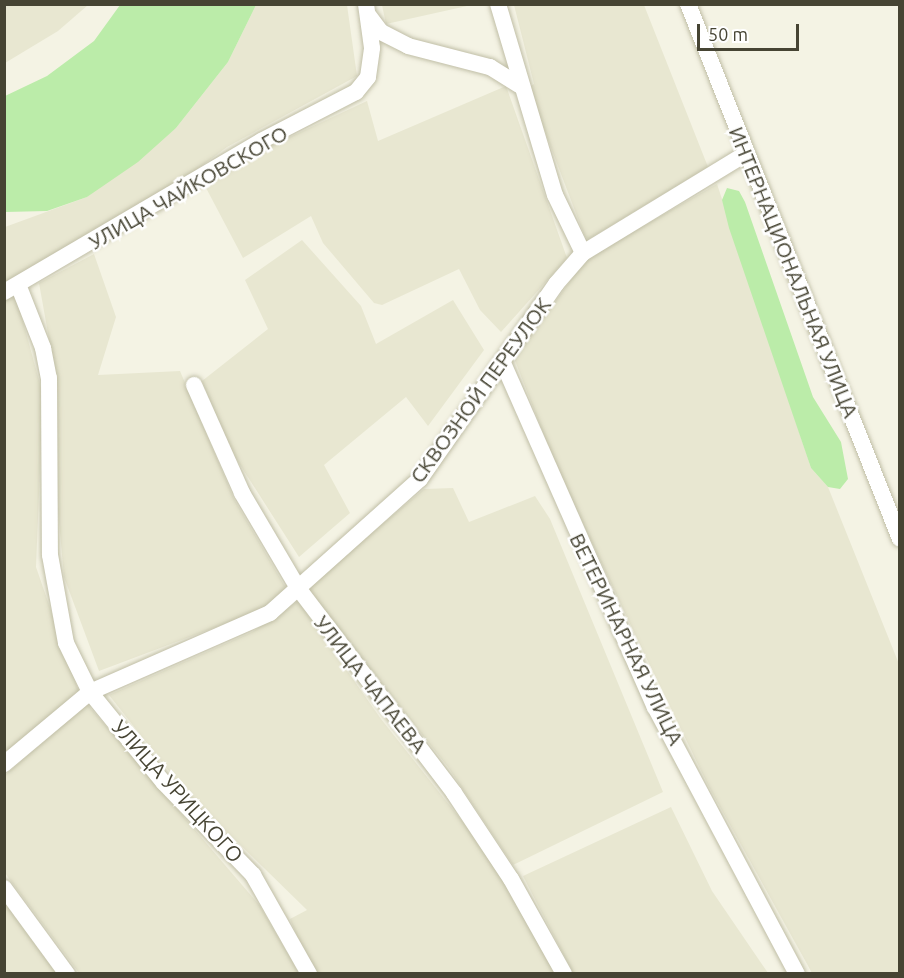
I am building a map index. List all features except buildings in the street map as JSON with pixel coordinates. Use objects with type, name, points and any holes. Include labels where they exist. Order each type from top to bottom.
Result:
[{"type":"street","points":[[498,4],[519,85],[555,195],[583,253]]},
{"type":"street","name":"ИНТЕРНАЦИОНАЛЬНАЯ УЛИЦА","points":[[688,4],[900,539]]},
{"type":"street","points":[[368,10],[393,39],[490,67],[519,85]]},
{"type":"street","name":"УЛИЦА ЧАЙКОВСКОГО","points":[[12,290],[261,141],[337,104],[368,77],[372,48],[368,10]]},
{"type":"street","name":"СКВОЗНОЙ ПЕРЕУЛОК","points":[[4,764],[90,692],[270,613],[420,479],[583,253],[747,153]]},
{"type":"street","name":"УЛИЦА УРИЦКОГО","points":[[12,290],[43,348],[49,378],[46,472],[57,611],[90,692],[164,783],[253,875],[309,974]]},
{"type":"street","name":"ВЕТЕРИНАРНАЯ УЛИЦА","points":[[503,363],[655,707],[797,974]]},
{"type":"street","name":"УЛИЦА ЧАПАЕВА","points":[[194,385],[242,494],[298,588],[454,793],[512,879],[564,974]]},
{"type":"street","points":[[4,888],[68,974]]},
{"type":"shaded area","points":[[5,4],[88,5],[58,31],[5,63]]},
{"type":"shaded area","points":[[382,4],[476,4],[386,24],[382,5]]},
{"type":"shaded area","points":[[256,5],[347,5],[357,76],[227,147],[184,179],[5,286],[5,227],[87,197],[176,128],[228,62]]},
{"type":"shaded area","points":[[514,5],[644,5],[708,167],[589,239],[585,237],[528,87],[534,84]]},
{"type":"shaded area","points":[[506,86],[567,258],[501,332],[480,310],[459,269],[382,305],[374,303],[323,243],[311,216],[243,258],[205,186],[230,165],[367,101],[378,141]]},
{"type":"shaded area","points":[[717,184],[811,468],[828,487],[899,664],[899,973],[812,973],[709,787],[643,651],[556,466],[514,358],[587,258]]},
{"type":"shaded area","points":[[302,240],[361,306],[376,344],[453,300],[484,350],[428,426],[406,397],[324,465],[350,513],[299,557],[230,449],[202,381],[268,329],[245,280]]},
{"type":"shaded area","points":[[94,254],[116,317],[98,375],[180,371],[234,499],[287,590],[264,609],[99,671],[64,577],[55,475],[54,367],[39,283]]},
{"type":"shaded area","points":[[16,296],[43,395],[36,567],[79,692],[4,754],[4,300]]},
{"type":"shaded area","points":[[453,488],[469,522],[535,496],[550,519],[663,792],[513,865],[448,767],[310,594],[310,585],[424,489]]},
{"type":"shaded area","points":[[298,601],[381,719],[477,840],[527,919],[555,973],[312,973],[290,919],[307,910],[184,790],[109,695],[252,632]]},
{"type":"shaded area","points":[[87,704],[260,906],[299,973],[79,973],[5,873],[4,776]]},
{"type":"shaded area","points":[[671,807],[712,891],[768,973],[573,973],[523,876]]},
{"type":"shaded area","points":[[5,900],[60,973],[5,973]]},
{"type":"green space","points":[[120,5],[256,5],[228,62],[176,128],[138,162],[87,197],[47,211],[5,212],[5,96],[47,76],[94,41]]},
{"type":"green space","points":[[727,188],[739,191],[745,202],[813,397],[841,442],[848,479],[840,489],[828,487],[811,468],[729,228],[722,200]]}]
